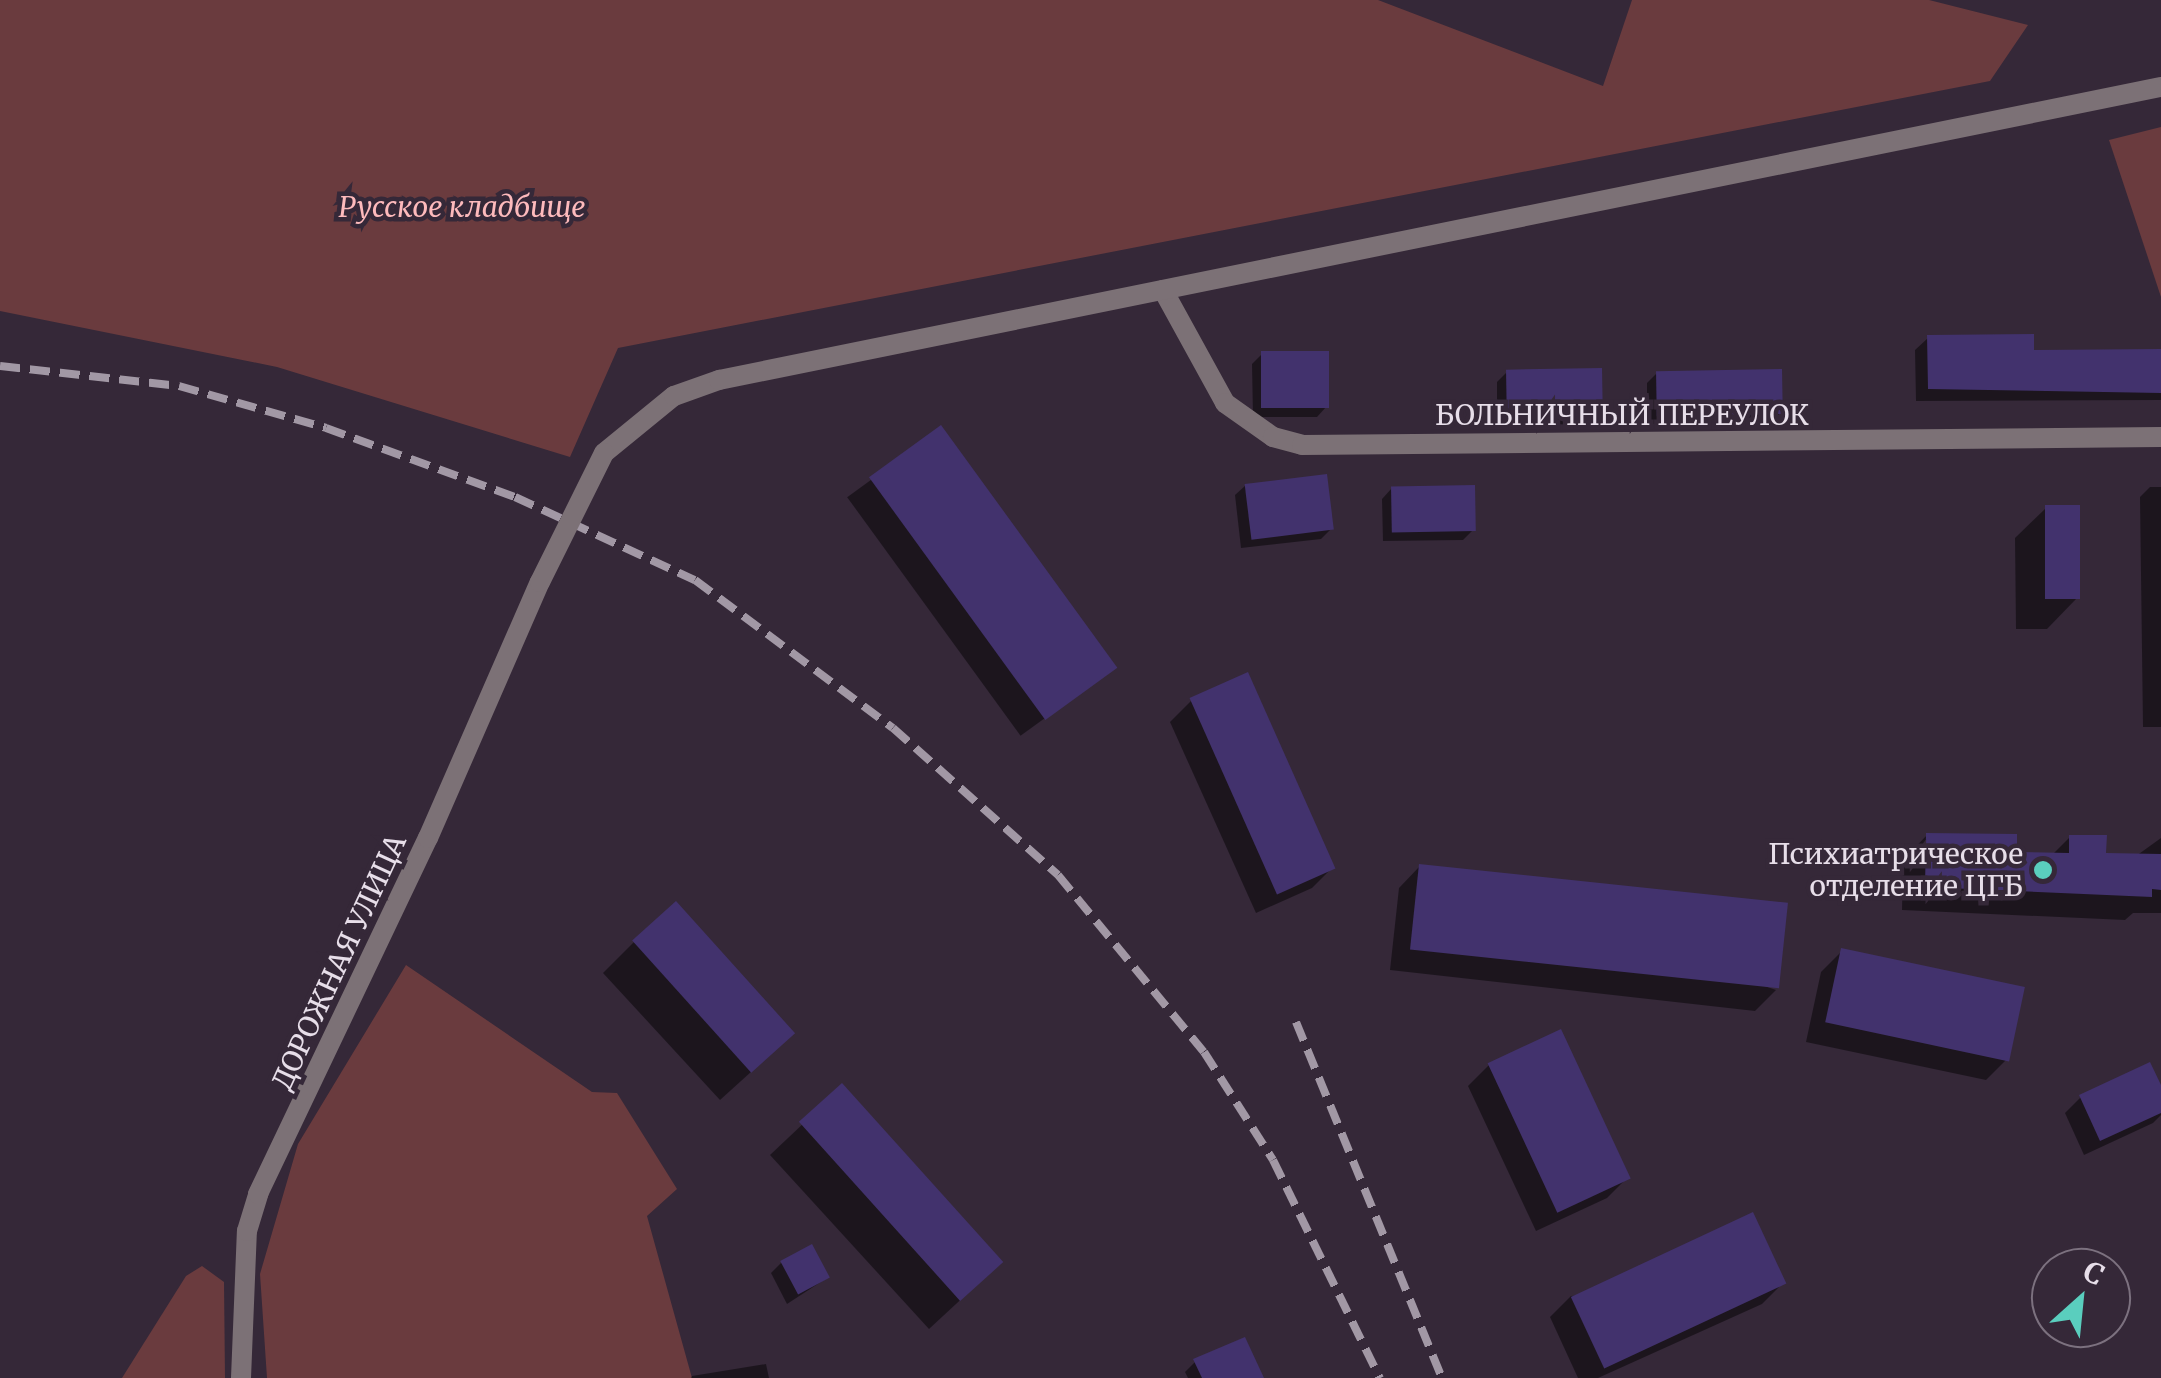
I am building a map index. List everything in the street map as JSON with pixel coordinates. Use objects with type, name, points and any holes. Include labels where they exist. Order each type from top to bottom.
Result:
[{"type":"street","points":[[1163,290],[2161,87]]},
{"type":"street","name":"БОЛЬНИЧНЫЙ ПЕРЕУЛОК","points":[[1163,290],[1226,402],[1274,437],[1302,445],[2161,437]]},
{"type":"street","name":"ДОРОЖНАЯ УЛИЦА","points":[[242,1378],[247,1231],[258,1194],[428,838],[540,582],[604,452],[637,420],[674,396],[719,380],[1163,290]]},
{"type":"green space","name":"Русское кладбище","points":[[0,0],[1378,0],[1603,86],[1632,0],[1929,0],[2028,25],[1990,81],[618,348],[570,457],[277,367],[0,311]]},
{"type":"green space","points":[[2161,127],[2161,297],[2109,140]]},
{"type":"green space","points":[[406,965],[592,1092],[617,1093],[677,1189],[647,1216],[692,1378],[267,1378],[260,1274],[298,1144]]},
{"type":"green space","points":[[202,1266],[224,1282],[225,1378],[122,1378],[186,1276]]},
{"type":"building","points":[[2034,334],[2034,350],[2161,349],[2161,393],[1928,389],[1927,335]]},
{"type":"building","points":[[1261,351],[1329,351],[1329,408],[1261,408]]},
{"type":"building","points":[[1602,368],[1603,415],[1507,417],[1506,370]]},
{"type":"building","points":[[1782,369],[1783,414],[1657,416],[1656,371]]},
{"type":"building","points":[[941,425],[1117,668],[1045,720],[869,477]]},
{"type":"building","points":[[1327,474],[1334,530],[1251,540],[1245,484]]},
{"type":"building","points":[[1475,485],[1476,531],[1392,532],[1391,486]]},
{"type":"building","points":[[2045,505],[2080,505],[2080,599],[2045,599]]},
{"type":"building","points":[[1248,672],[1335,868],[1277,894],[1190,698]]},
{"type":"building","name":"Психиатрическое отделение ЦГБ","points":[[1926,833],[2017,834],[2017,852],[2069,853],[2069,835],[2107,835],[2106,853],[2161,854],[2161,890],[2152,889],[2152,897],[1925,887]]},
{"type":"building","points":[[1419,864],[1788,903],[1779,988],[1410,950]]},
{"type":"building","points":[[676,901],[795,1033],[751,1073],[632,940]]},
{"type":"building","points":[[1841,948],[2025,987],[2009,1061],[1825,1022]]},
{"type":"building","points":[[1561,1029],[1631,1179],[1557,1213],[1488,1063]]},
{"type":"building","points":[[2150,1062],[2161,1085],[2161,1113],[2100,1141],[2079,1095]]},
{"type":"building","points":[[842,1083],[1003,1262],[960,1301],[799,1122]]},
{"type":"building","points":[[1753,1212],[1786,1284],[1604,1369],[1571,1297]]},
{"type":"building","points":[[812,1244],[830,1278],[798,1294],[780,1261]]},
{"type":"building","points":[[1245,1337],[1264,1378],[1202,1378],[1193,1359]]},
{"type":"railway","points":[[0,366],[179,386],[326,428],[515,497],[695,580],[893,728],[1058,875],[1204,1052],[1273,1160],[1380,1378]]},
{"type":"railway","points":[[1296,1022],[1442,1378]]},
{"type":"place","name":"Психиатрическое отделение ЦГБ","points":[[2043,870]]}]
